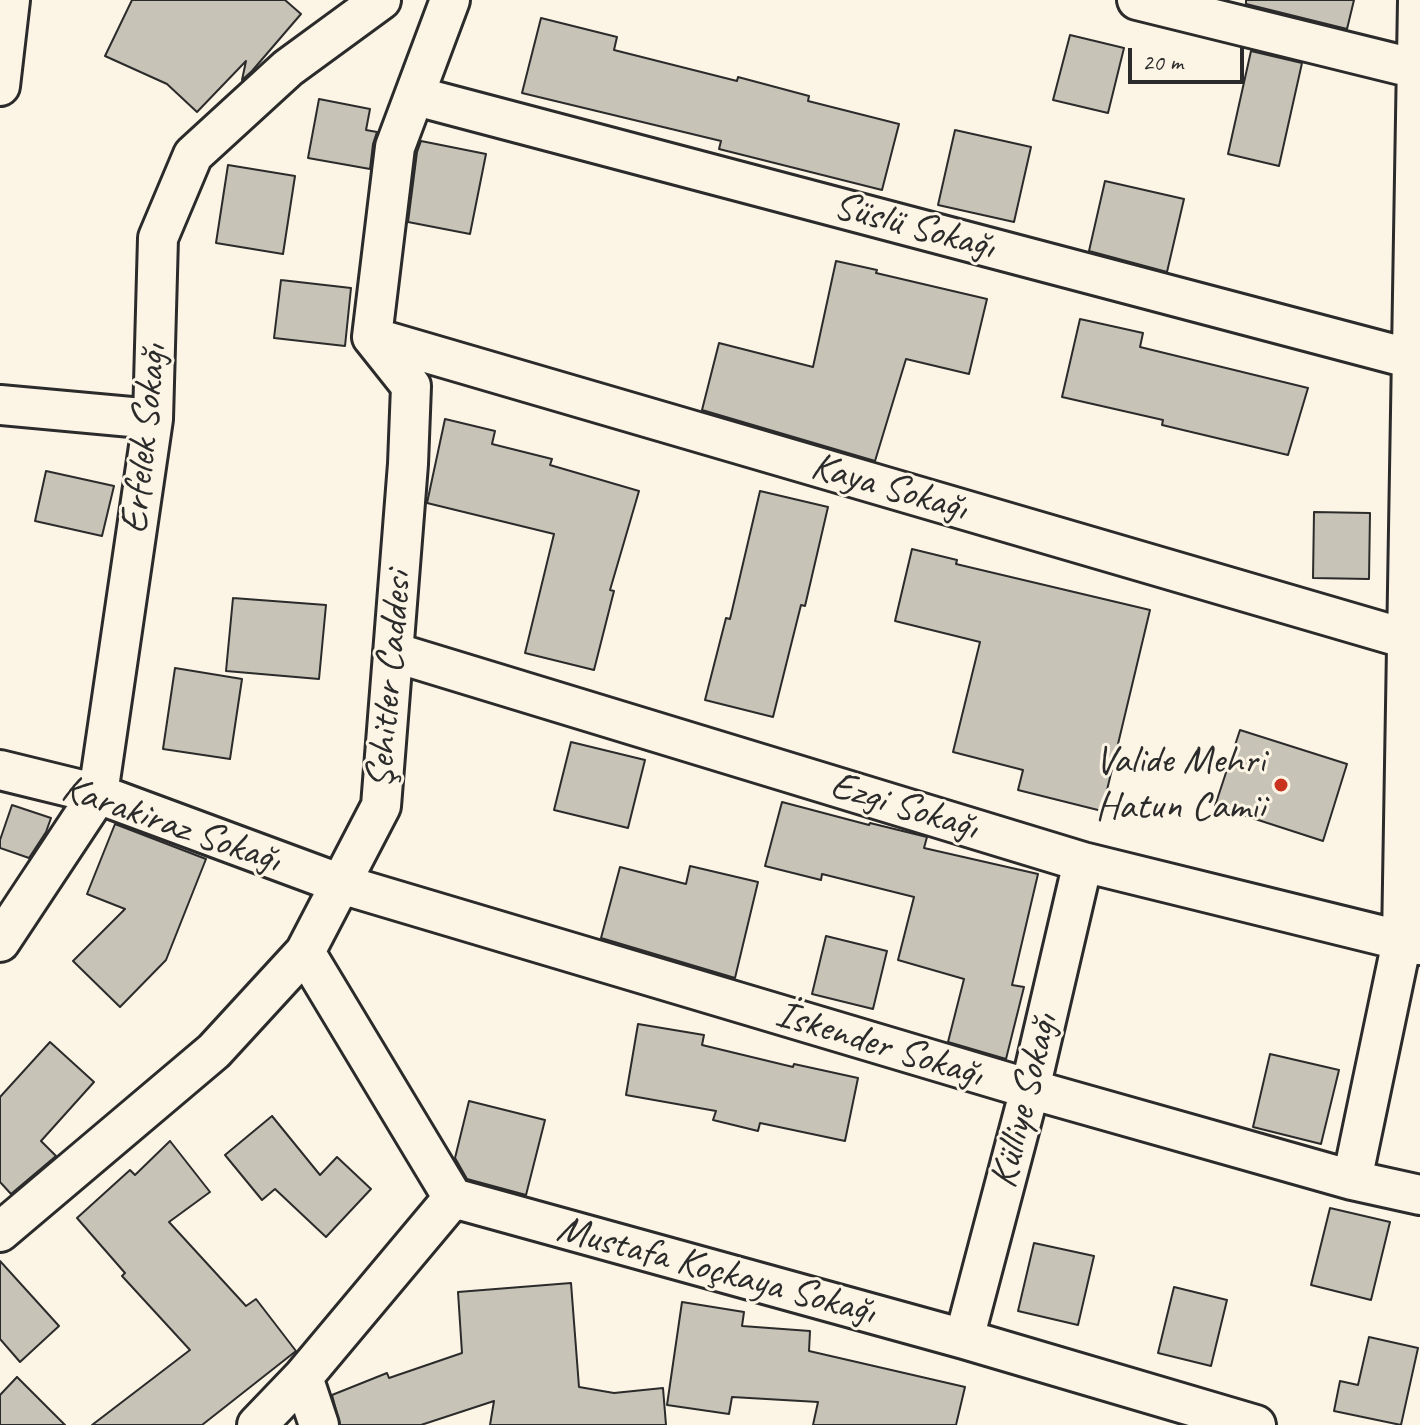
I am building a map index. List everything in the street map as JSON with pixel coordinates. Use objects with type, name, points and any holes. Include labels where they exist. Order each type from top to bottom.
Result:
[{"type":"street","points":[[0,86],[10,0]]},
{"type":"street","name":"Erfelek Sokağı","points":[[0,942],[98,794],[153,419],[158,238],[193,155],[288,68],[381,0]]},
{"type":"street","points":[[372,337],[395,147],[450,0]]},
{"type":"street","points":[[1137,0],[1417,69]]},
{"type":"street","points":[[1352,1180],[1411,943],[1407,639],[1418,0]]},
{"type":"street","name":"Süslü Sokağı","points":[[416,96],[1412,359]]},
{"type":"street","name":"Kaya Sokağı","points":[[372,337],[1407,639]]},
{"type":"street","name":"Şehitler Caddesi","points":[[0,1232],[214,1051],[305,952],[381,806],[408,464],[411,386],[372,337]]},
{"type":"street","points":[[0,405],[153,419]]},
{"type":"street","name":"Ezgi Sokağı","points":[[393,652],[1083,862],[1411,943]]},
{"type":"street","name":"Karakiraz Sokağı","points":[[0,770],[98,794],[341,884]]},
{"type":"street","name":"Külliye Sokağı","points":[[964,1339],[1030,1089],[1083,862]]},
{"type":"street","name":"İskender Sokağı","points":[[341,884],[1030,1089],[1352,1180],[1420,1195]]},
{"type":"street","points":[[257,1425],[303,1377],[453,1198],[305,952]]},
{"type":"street","name":"Mustafa Koçkaya Sokağı","points":[[453,1198],[964,1339],[1256,1425]]},
{"type":"street","points":[[303,1377],[319,1425]]},
{"type":"building","points":[[132,0],[285,0],[301,14],[252,71],[242,80],[246,61],[197,112],[167,84],[105,56]]},
{"type":"building","points":[[1246,0],[1354,0],[1347,29],[1246,4]]},
{"type":"building","points":[[541,18],[617,37],[614,50],[737,81],[738,77],[809,96],[808,101],[899,124],[882,190],[719,149],[721,141],[522,93]]},
{"type":"building","points":[[1070,35],[1124,48],[1108,113],[1053,100]]},
{"type":"building","points":[[1251,51],[1302,63],[1279,166],[1228,154]]},
{"type":"building","points":[[319,99],[370,109],[366,130],[377,132],[370,169],[308,158]]},
{"type":"building","points":[[955,130],[1031,147],[1014,222],[938,205]]},
{"type":"building","points":[[421,141],[486,154],[470,234],[408,222]]},
{"type":"building","points":[[228,165],[295,176],[283,254],[216,243]]},
{"type":"building","points":[[1105,181],[1184,199],[1167,272],[1089,251]]},
{"type":"building","points":[[836,261],[987,299],[969,374],[906,359],[875,461],[702,410],[719,343],[813,367]]},
{"type":"building","points":[[281,280],[351,288],[345,346],[274,338]]},
{"type":"building","points":[[1080,319],[1143,333],[1140,347],[1308,388],[1288,455],[1162,425],[1163,420],[1062,397]]},
{"type":"building","points":[[445,419],[495,431],[492,444],[552,459],[550,465],[639,491],[610,590],[614,591],[594,670],[525,653],[554,534],[427,503]]},
{"type":"building","points":[[46,471],[114,486],[102,536],[35,521]]},
{"type":"building","points":[[760,491],[828,507],[805,606],[801,605],[773,717],[705,700],[726,618],[730,619]]},
{"type":"building","points":[[1314,512],[1370,513],[1369,579],[1313,578]]},
{"type":"building","points":[[912,549],[957,560],[956,564],[1150,610],[1102,811],[1018,790],[1023,770],[953,752],[980,642],[895,621]]},
{"type":"building","points":[[233,598],[326,605],[319,679],[226,671]]},
{"type":"building","points":[[175,668],[242,679],[230,759],[163,749]]},
{"type":"building","name":"Valide Mehri Hatun Camii","points":[[1240,730],[1347,764],[1323,841],[1215,806]]},
{"type":"building","points":[[571,742],[645,760],[628,828],[554,810]]},
{"type":"building","points":[[782,802],[927,837],[924,848],[1038,874],[1012,985],[1024,987],[1006,1059],[948,1042],[964,979],[898,960],[914,897],[822,874],[821,880],[765,866]]},
{"type":"building","points":[[12,805],[51,818],[29,858],[0,848]]},
{"type":"building","points":[[115,824],[206,859],[166,960],[120,1007],[73,961],[125,909],[87,894]]},
{"type":"building","points":[[690,866],[758,882],[735,978],[601,938],[620,867],[686,884]]},
{"type":"building","points":[[826,936],[887,951],[873,1009],[812,994]]},
{"type":"building","points":[[638,1024],[704,1035],[702,1045],[793,1067],[794,1064],[858,1078],[845,1141],[760,1123],[758,1131],[713,1120],[716,1111],[626,1095]]},
{"type":"building","points":[[50,1042],[94,1082],[41,1141],[56,1156],[11,1194],[0,1182],[0,1097]]},
{"type":"building","points":[[1270,1054],[1339,1070],[1321,1144],[1253,1127]]},
{"type":"building","points":[[469,1101],[545,1120],[526,1195],[467,1179],[455,1158]]},
{"type":"building","points":[[272,1116],[320,1175],[337,1157],[371,1189],[326,1237],[275,1189],[262,1200],[225,1155]]},
{"type":"building","points":[[170,1141],[210,1192],[169,1222],[246,1306],[256,1299],[296,1351],[202,1425],[92,1425],[190,1350],[122,1276],[125,1273],[77,1218],[130,1170],[135,1175]]},
{"type":"building","points":[[1330,1208],[1390,1222],[1371,1300],[1311,1285]]},
{"type":"building","points":[[1034,1243],[1094,1256],[1078,1325],[1018,1311]]},
{"type":"building","points":[[0,1261],[59,1326],[20,1362],[0,1339]]},
{"type":"building","points":[[571,1283],[579,1387],[614,1393],[663,1388],[666,1425],[490,1425],[494,1401],[421,1425],[340,1425],[332,1395],[387,1373],[389,1378],[462,1353],[458,1292]]},
{"type":"building","points":[[1174,1287],[1227,1300],[1211,1366],[1158,1353]]},
{"type":"building","points":[[682,1302],[744,1312],[742,1326],[810,1331],[809,1351],[965,1387],[956,1425],[813,1425],[818,1402],[732,1397],[729,1414],[667,1405]]},
{"type":"building","points":[[1369,1337],[1418,1348],[1401,1425],[1334,1411],[1340,1381],[1358,1385]]},
{"type":"building","points":[[17,1377],[65,1425],[0,1425],[0,1395]]},
{"type":"place","name":"Valide Mehri Hatun Camii","points":[[1281,785]]}]
